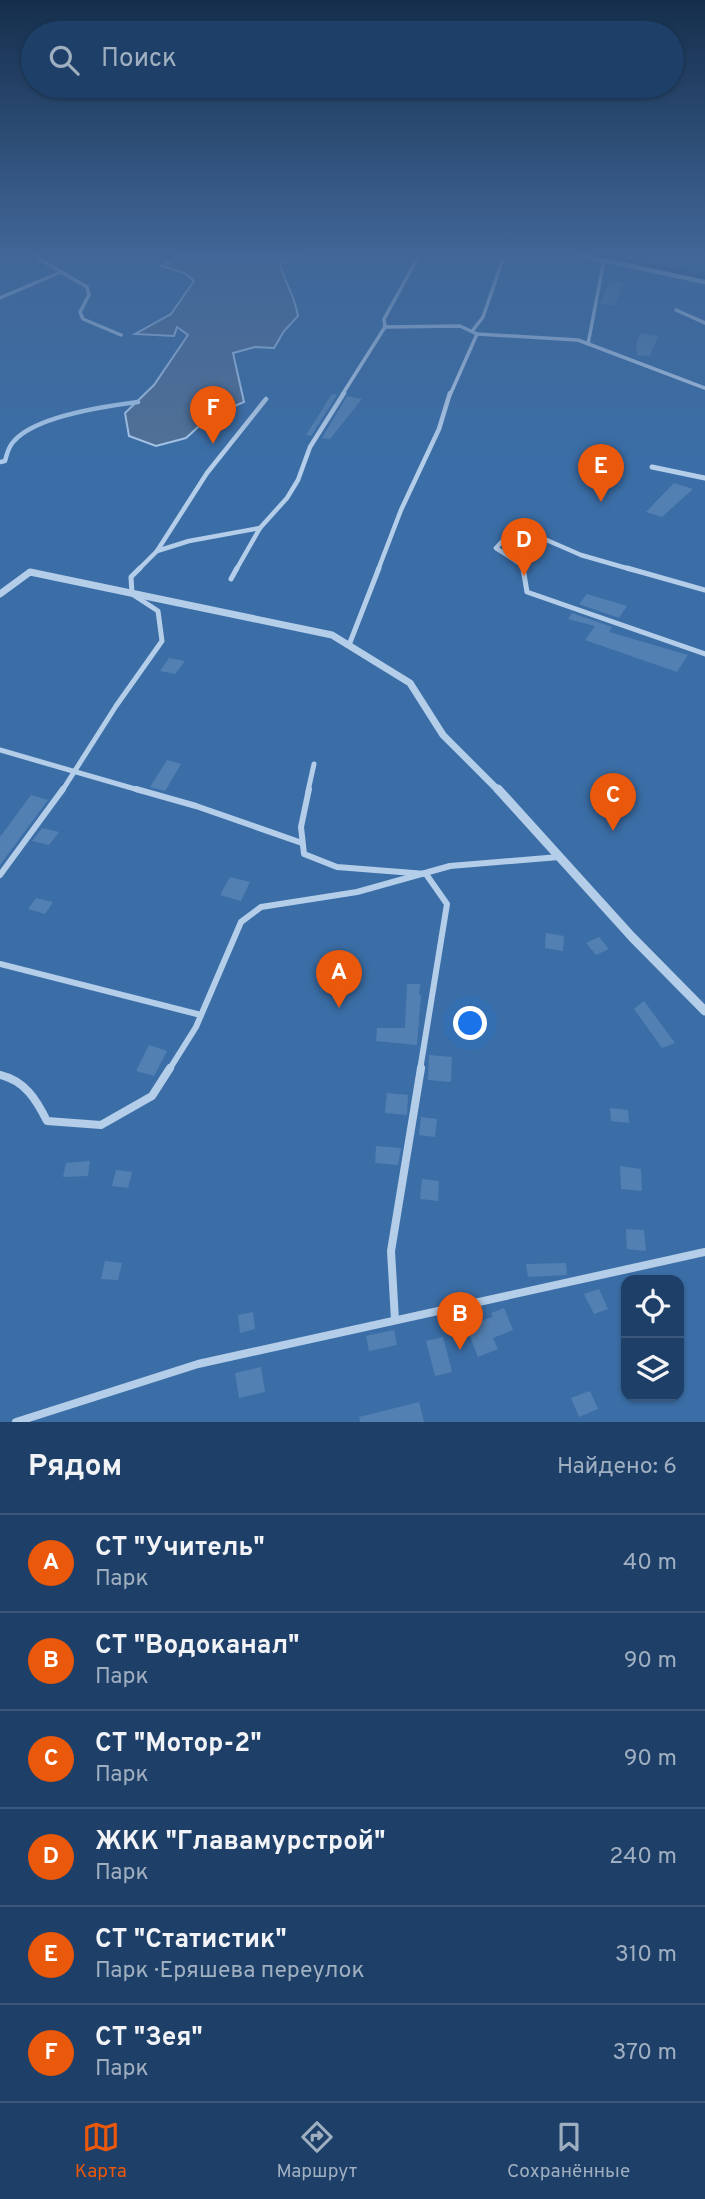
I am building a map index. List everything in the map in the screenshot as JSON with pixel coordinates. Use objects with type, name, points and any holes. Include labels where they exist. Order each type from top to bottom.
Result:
[{"type":"street","points":[[652,467],[705,478]]},
{"type":"street","points":[[0,594],[30,572],[332,635],[349,645],[410,683],[443,735],[488,778],[705,1011]]},
{"type":"lane","points":[[91,322],[121,335]]},
{"type":"lane","points":[[231,579],[260,528],[287,498],[298,480],[310,447],[385,327],[384,322]]},
{"type":"lane","points":[[349,645],[401,510],[439,429],[447,401],[480,322]]},
{"type":"lane","points":[[588,344],[592,322]]},
{"type":"lane","points":[[385,327],[433,328],[444,325],[475,332],[578,341],[705,388]]},
{"type":"lane","points":[[0,875],[52,807],[162,641],[158,611],[132,594],[131,577],[157,551],[206,474],[266,399]]},
{"type":"lane","points":[[157,551],[189,541],[260,528]]},
{"type":"lane","points":[[705,590],[581,555],[542,538],[510,533],[496,548],[523,565],[527,592],[705,654]]},
{"type":"lane","points":[[0,583],[11,586]]},
{"type":"lane","points":[[0,750],[196,806],[302,844]]},
{"type":"lane","points":[[314,764],[300,827],[304,854],[337,867],[426,874]]},
{"type":"lane","points":[[0,1074],[14,1077],[35,1096],[47,1121],[101,1125],[152,1096],[201,1015],[241,922],[261,907],[357,892],[450,866],[559,857]]},
{"type":"lane","points":[[395,1320],[391,1251],[447,904],[426,874]]},
{"type":"lane","points":[[0,964],[201,1015]]},
{"type":"lane","points":[[16,1422],[198,1364],[705,1252]]},
{"type":"shaded area","points":[[0,322],[705,322],[705,1422],[0,1422]]},
{"type":"shaded area","points":[[156,322],[292,322],[274,348],[255,347],[233,353],[244,402],[209,417],[186,438],[156,446],[129,436],[125,413],[154,385],[188,335],[177,327],[174,336],[135,334]]},
{"type":"building","points":[[640,333],[658,336],[650,356],[637,355],[636,344]]},
{"type":"building","points":[[332,394],[337,395],[311,436],[306,435]]},
{"type":"building","points":[[347,396],[362,399],[330,439],[322,438]]},
{"type":"building","points":[[674,483],[693,489],[662,517],[646,512]]},
{"type":"building","points":[[587,594],[627,606],[619,618],[579,604]]},
{"type":"building","points":[[572,613],[612,627],[609,632],[688,655],[677,672],[585,640],[595,626],[568,619]]},
{"type":"building","points":[[169,658],[185,661],[175,674],[160,671]]},
{"type":"building","points":[[167,760],[181,764],[165,791],[150,787]]},
{"type":"building","points":[[31,795],[48,800],[0,865],[0,837]]},
{"type":"building","points":[[42,828],[59,832],[49,845],[32,841]]},
{"type":"building","points":[[230,877],[250,882],[241,901],[220,895]]},
{"type":"building","points":[[36,898],[53,902],[45,914],[28,909]]},
{"type":"building","points":[[546,933],[564,936],[563,951],[545,948]]},
{"type":"building","points":[[599,937],[609,949],[596,955],[586,943]]},
{"type":"building","points":[[407,984],[420,984],[417,1045],[376,1041],[377,1028],[405,1028]]},
{"type":"building","points":[[644,1001],[675,1043],[662,1048],[634,1009]]},
{"type":"building","points":[[149,1045],[167,1051],[154,1076],[136,1071]]},
{"type":"building","points":[[429,1055],[452,1057],[451,1082],[428,1080]]},
{"type":"building","points":[[387,1093],[408,1095],[407,1115],[385,1113]]},
{"type":"building","points":[[610,1108],[628,1110],[629,1123],[611,1121]]},
{"type":"building","points":[[421,1117],[437,1119],[435,1137],[419,1135]]},
{"type":"building","points":[[376,1146],[401,1148],[398,1165],[375,1163]]},
{"type":"building","points":[[90,1161],[88,1176],[63,1177],[66,1163]]},
{"type":"building","points":[[620,1166],[641,1169],[642,1191],[621,1189]]},
{"type":"building","points":[[116,1170],[132,1172],[128,1188],[112,1186]]},
{"type":"building","points":[[422,1179],[439,1181],[438,1201],[420,1199]]},
{"type":"building","points":[[626,1229],[644,1230],[646,1251],[627,1249]]},
{"type":"building","points":[[105,1261],[122,1263],[118,1280],[101,1279]]},
{"type":"building","points":[[566,1263],[567,1275],[528,1277],[526,1264]]},
{"type":"building","points":[[599,1289],[608,1309],[594,1314],[584,1294]]},
{"type":"building","points":[[504,1308],[513,1330],[493,1338],[498,1349],[478,1357],[466,1326],[493,1317],[491,1313]]},
{"type":"building","points":[[253,1312],[255,1329],[240,1333],[238,1315]]},
{"type":"building","points":[[394,1330],[397,1345],[369,1351],[366,1336]]},
{"type":"building","points":[[443,1337],[452,1372],[435,1376],[426,1341]]},
{"type":"building","points":[[261,1367],[265,1392],[239,1398],[235,1373]]},
{"type":"building","points":[[590,1391],[598,1409],[579,1417],[571,1398]]},
{"type":"building","points":[[419,1402],[424,1422],[360,1422],[359,1417]]},
{"type":"waterway","points":[[0,462],[5,461],[14,441],[38,425],[72,414],[138,402]]},
{"type":"place","name":"СТ \"Зея\"","points":[[213,444]]},
{"type":"place","name":"СТ \"Статистик\"","points":[[601,502]]},
{"type":"place","name":"ЖКК \"Главамурстрой\"","points":[[524,576]]},
{"type":"place","name":"СТ \"Мотор-2\"","points":[[613,831]]},
{"type":"place","name":"СТ \"Учитель\"","points":[[339,1008]]},
{"type":"place","name":"СТ \"Водоканал\"","points":[[460,1350]]}]
